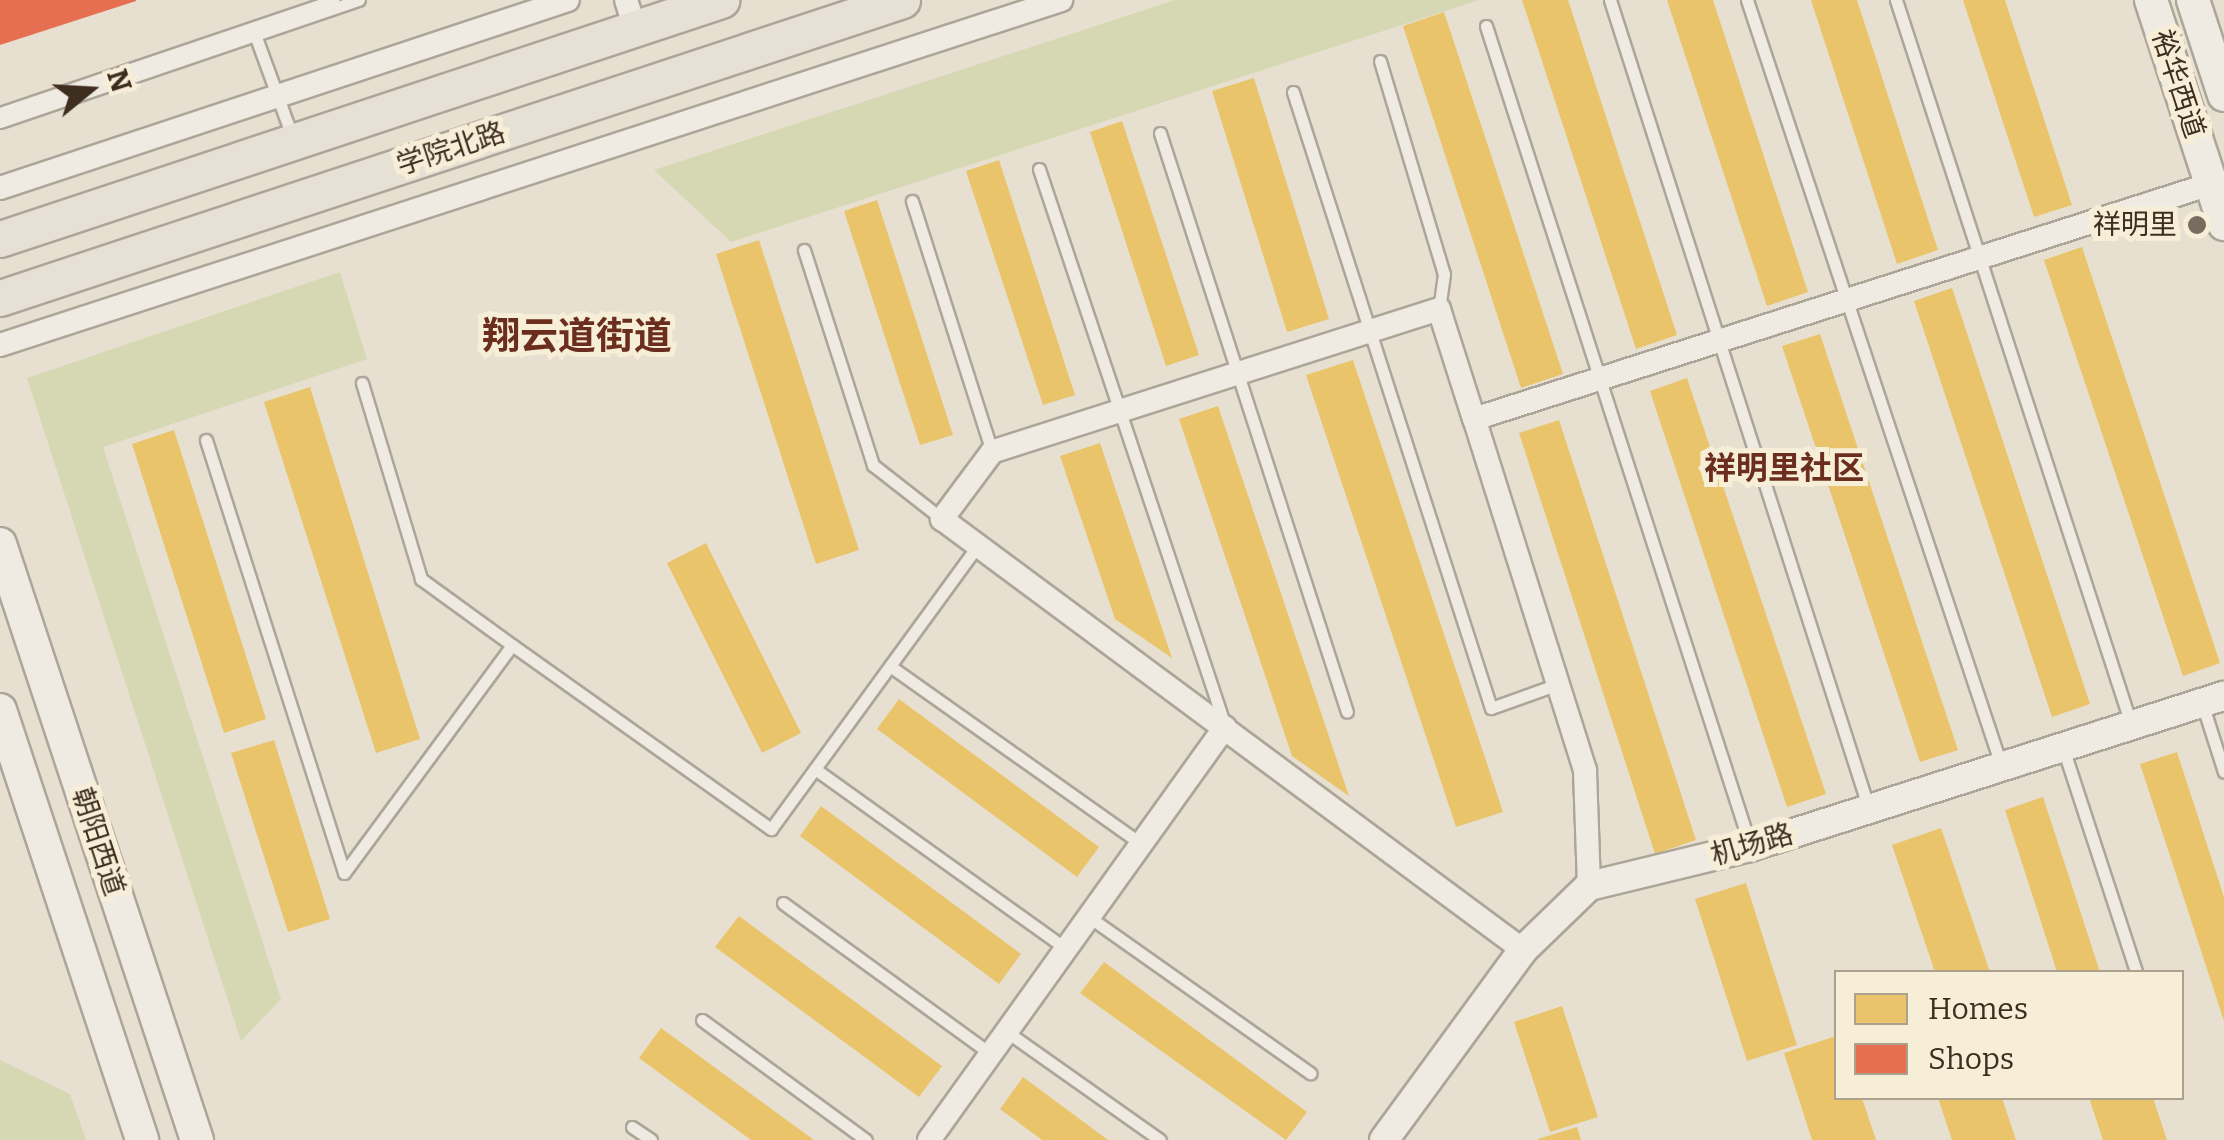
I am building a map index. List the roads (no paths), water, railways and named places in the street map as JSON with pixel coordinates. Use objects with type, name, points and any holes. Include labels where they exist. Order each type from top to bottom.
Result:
[{"type":"main road","name":"学院北路","points":[[0,239],[294,142],[630,14],[721,0]]},
{"type":"main road","name":"学院北路","points":[[0,298],[902,0]]},
{"type":"main road","name":"裕华西道","points":[[2151,0],[2224,224]]},
{"type":"main road","name":"裕华西道","points":[[2193,0],[2222,81]]},
{"type":"main road","name":"朝阳西道","points":[[0,544],[197,1140]]},
{"type":"main road","name":"朝阳西道","points":[[0,710],[142,1140]]},
{"type":"street","points":[[0,188],[568,0]]},
{"type":"street","points":[[0,345],[1061,0]]},
{"type":"street","points":[[1474,419],[2211,184]]},
{"type":"street","points":[[1384,1140],[1523,950],[1589,886],[1585,770],[1438,309],[1236,370],[992,452],[942,519],[1523,950]]},
{"type":"street","name":"机场路","points":[[1589,886],[1750,847],[2213,700]]},
{"type":"street","points":[[929,1140],[1225,727]]},
{"type":"lane","points":[[0,122],[333,0]]},
{"type":"lane","points":[[0,113],[360,0]]},
{"type":"lane","points":[[1610,0],[1869,809]]},
{"type":"lane","points":[[1746,0],[2001,767]]},
{"type":"lane","points":[[1896,0],[2131,726]]},
{"type":"lane","points":[[1486,26],[1596,380],[1750,847]]},
{"type":"lane","points":[[254,32],[294,142]]},
{"type":"lane","points":[[1380,61],[1444,274],[1438,309]]},
{"type":"lane","points":[[1293,92],[1492,708],[1558,684]]},
{"type":"lane","points":[[1160,132],[1347,712]]},
{"type":"lane","points":[[1039,169],[1113,411],[1131,440],[1225,727]]},
{"type":"lane","points":[[912,201],[992,452]]},
{"type":"lane","points":[[804,250],[873,465],[942,519]]},
{"type":"lane","points":[[362,383],[421,578],[771,829],[979,544]]},
{"type":"lane","points":[[206,440],[344,873],[512,645]]},
{"type":"lane","points":[[890,666],[1141,844]]},
{"type":"lane","points":[[2213,700],[2224,772]]},
{"type":"lane","points":[[2062,748],[2135,970]]},
{"type":"lane","points":[[814,770],[1066,949]]},
{"type":"lane","points":[[783,903],[990,1054]]},
{"type":"lane","points":[[1089,916],[1310,1073]]},
{"type":"lane","points":[[702,1020],[866,1140]]},
{"type":"lane","points":[[1006,1032],[1160,1140]]},
{"type":"lane","points":[[632,1126],[651,1140]]},
{"type":"place","name":"祥明里","points":[[2197,225]]},
{"type":"district","name":"翔云道街道","points":[[577,337]]},
{"type":"district","name":"祥明里社区","points":[[1784,468]]}]
